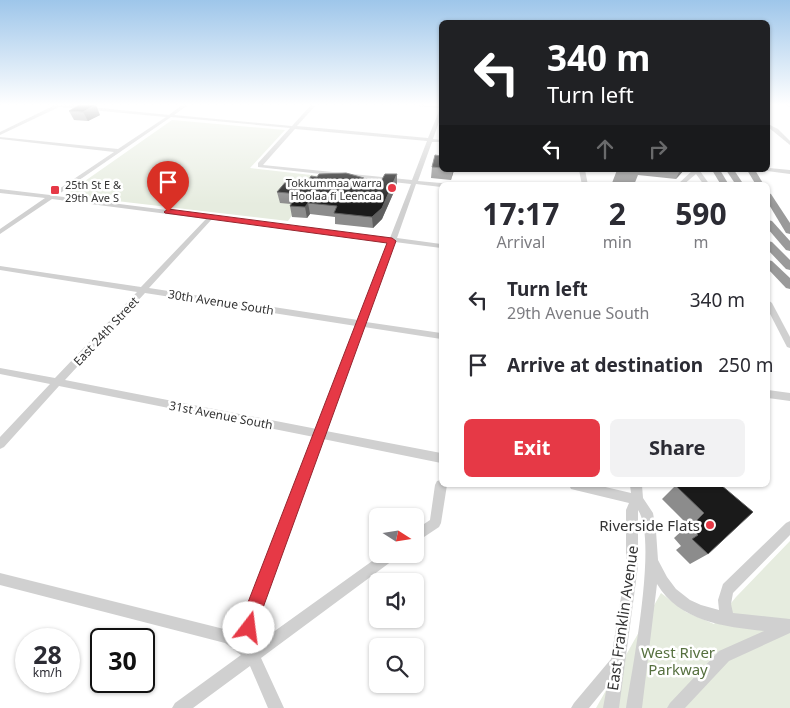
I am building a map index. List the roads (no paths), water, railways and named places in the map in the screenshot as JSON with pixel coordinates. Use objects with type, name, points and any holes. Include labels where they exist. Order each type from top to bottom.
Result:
[{"type":"highway","points":[[770,199],[790,231]]},
{"type":"highway","points":[[770,225],[790,248]]},
{"type":"highway","points":[[770,246],[790,267]]},
{"type":"highway","points":[[770,265],[790,285]]},
{"type":"street","points":[[0,138],[118,151]]},
{"type":"street","points":[[0,232],[137,138]]},
{"type":"street","points":[[284,138],[260,166],[439,185]]},
{"type":"street","points":[[409,138],[439,141]]},
{"type":"street","points":[[276,708],[261,671],[252,655],[249,623],[430,140]]},
{"type":"street","points":[[770,170],[790,172]]},
{"type":"street","points":[[684,182],[696,172],[704,182]]},
{"type":"street","points":[[0,190],[439,246]]},
{"type":"street","name":"East 24th Street","points":[[0,444],[211,217]]},
{"type":"street","name":"30th Avenue South","points":[[0,268],[439,336]]},
{"type":"street","points":[[770,307],[790,345]]},
{"type":"street","name":"31st Avenue South","points":[[0,371],[439,458]]},
{"type":"street","points":[[770,394],[790,398]]},
{"type":"street","points":[[424,531],[435,523],[441,487]]},
{"type":"street","points":[[585,487],[638,500]]},
{"type":"street","name":"East Franklin Avenue","points":[[634,708],[652,562],[647,513],[638,500],[636,487]]},
{"type":"street","name":"East Franklin Avenue","points":[[611,708],[632,566],[632,510],[638,500]]},
{"type":"street","points":[[728,618],[724,607],[724,598],[728,590],[790,528]]},
{"type":"street","points":[[652,562],[668,590],[683,604],[712,615],[790,626]]},
{"type":"street","points":[[180,708],[380,563]]},
{"type":"street","points":[[0,578],[228,638],[252,655]]},
{"type":"street","points":[[675,708],[724,656],[790,626]]},
{"type":"street","points":[[579,708],[618,663]]},
{"type":"place","name":"Tokkummaa warra Hoolaa fi Leencaa","points":[[392,188]]},
{"type":"place","name":"25th St E & 29th Ave S","points":[[55,190]]},
{"type":"place","name":"Riverside Flats","points":[[710,525]]},
{"type":"park label","name":"West River Parkway","points":[[678,660]]}]
